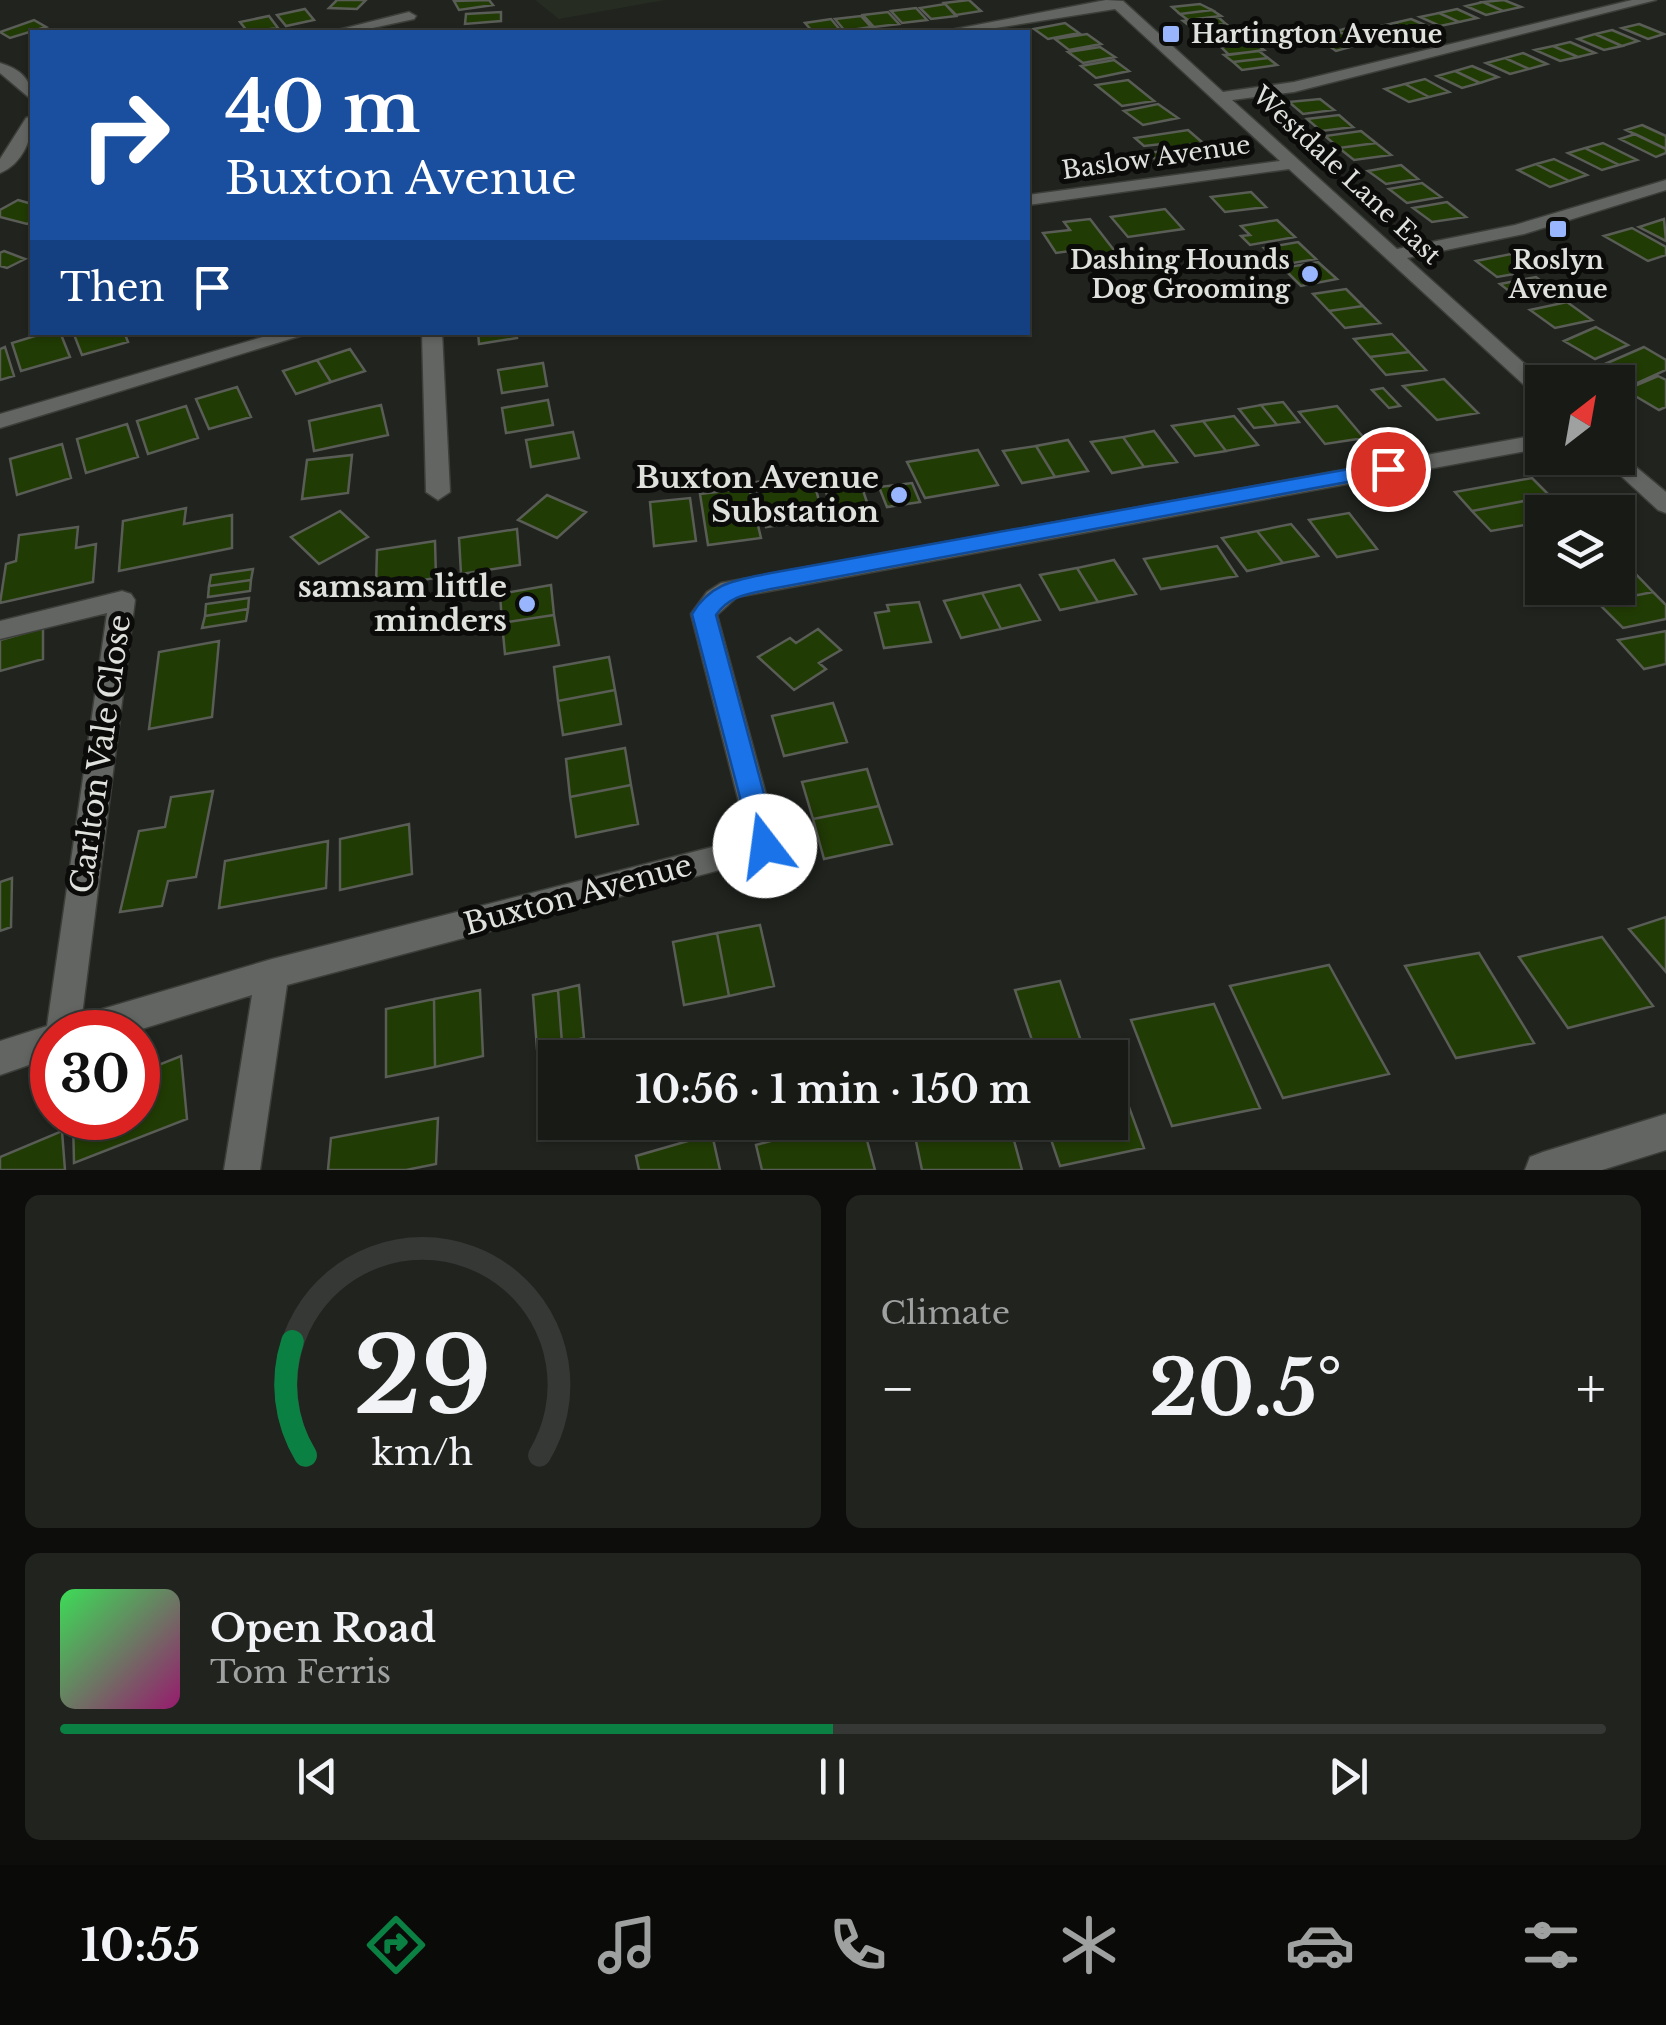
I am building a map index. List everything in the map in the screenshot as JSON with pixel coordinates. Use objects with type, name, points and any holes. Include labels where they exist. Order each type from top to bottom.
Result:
[{"type":"street","points":[[1222,98],[1294,87],[1649,0]]},
{"type":"street","points":[[958,30],[1115,2]]},
{"type":"street","name":"Westdale Lane East","points":[[1115,2],[1525,375]]},
{"type":"street","points":[[346,30],[410,16]]},
{"type":"street","points":[[0,67],[17,76],[30,93]]},
{"type":"street","points":[[0,168],[12,157],[30,125]]},
{"type":"street","name":"Baslow Avenue","points":[[1030,200],[1292,164]]},
{"type":"street","points":[[1392,254],[1518,230],[1666,185]]},
{"type":"street","points":[[0,421],[293,335]]},
{"type":"street","points":[[432,335],[438,492]]},
{"type":"street","name":"Buxton Avenue","points":[[153,1010],[272,974],[765,846],[704,614],[716,598],[730,589],[1525,444]]},
{"type":"street","points":[[1634,475],[1666,504]]},
{"type":"street","name":"Carlton Vale Close","points":[[0,630],[122,600],[66,1010]]},
{"type":"street","points":[[242,1170],[272,974]]},
{"type":"street","points":[[0,1058],[30,1048]]},
{"type":"street","points":[[1542,1170],[1666,1132]]},
{"type":"shaded area","points":[[535,0],[665,0],[559,19]]},
{"type":"building","points":[[337,0],[366,0],[357,9],[329,8]]},
{"type":"building","points":[[489,0],[493,5],[459,10],[454,1]]},
{"type":"building","points":[[969,0],[981,11],[956,15],[944,3]]},
{"type":"building","points":[[1504,0],[1521,7],[1503,11],[1483,2]]},
{"type":"building","points":[[1483,2],[1503,11],[1486,15],[1466,6]]},
{"type":"building","points":[[945,4],[956,16],[931,19],[920,8]]},
{"type":"building","points":[[1200,4],[1212,10],[1180,14],[1172,7]]},
{"type":"building","points":[[916,8],[927,20],[902,23],[891,11]]},
{"type":"building","points":[[305,9],[314,20],[286,26],[277,15]]},
{"type":"building","points":[[1457,9],[1477,18],[1459,22],[1439,13]]},
{"type":"building","points":[[1212,10],[1221,16],[1188,20],[1180,14]]},
{"type":"building","points":[[501,12],[501,21],[465,24],[466,14]]},
{"type":"building","points":[[888,12],[899,24],[874,27],[863,15]]},
{"type":"building","points":[[1439,13],[1459,22],[1440,26],[1420,17]]},
{"type":"building","points":[[269,16],[278,28],[246,30],[240,22]]},
{"type":"building","points":[[861,16],[871,27],[844,30],[835,19]]},
{"type":"building","points":[[1218,17],[1226,24],[1191,27],[1183,21]]},
{"type":"building","points":[[831,19],[840,30],[811,30],[805,23]]},
{"type":"building","points":[[1411,19],[1432,28],[1414,33],[1394,23]]},
{"type":"building","points":[[34,20],[46,27],[10,38],[0,32]]},
{"type":"building","points":[[1065,23],[1079,33],[1048,39],[1034,29]]},
{"type":"building","points":[[1394,23],[1414,33],[1396,37],[1376,27]]},
{"type":"building","points":[[1226,24],[1234,30],[1198,34],[1191,27]]},
{"type":"building","points":[[1639,24],[1664,34],[1648,39],[1622,28]]},
{"type":"building","points":[[1354,26],[1382,39],[1365,43],[1337,31]]},
{"type":"building","points":[[1234,30],[1243,37],[1206,41],[1198,34]]},
{"type":"building","points":[[1612,30],[1638,41],[1622,46],[1595,34]]},
{"type":"building","points":[[1337,31],[1365,43],[1336,51],[1315,36]]},
{"type":"building","points":[[1087,34],[1101,44],[1069,50],[1055,39]]},
{"type":"building","points":[[1595,34],[1622,46],[1604,50],[1578,39]]},
{"type":"building","points":[[1243,37],[1255,43],[1221,47],[1212,40]]},
{"type":"building","points":[[1570,42],[1595,53],[1578,57],[1553,46]]},
{"type":"building","points":[[1255,43],[1264,50],[1229,55],[1221,47]]},
{"type":"building","points":[[1553,46],[1578,57],[1560,61],[1535,50]]},
{"type":"building","points":[[1100,47],[1115,57],[1083,63],[1068,52]]},
{"type":"building","points":[[1259,51],[1268,58],[1233,62],[1224,55]]},
{"type":"building","points":[[1523,53],[1547,64],[1529,69],[1505,58]]},
{"type":"building","points":[[1268,58],[1277,65],[1242,70],[1233,62]]},
{"type":"building","points":[[1505,58],[1529,69],[1510,74],[1486,63]]},
{"type":"building","points":[[1114,60],[1129,71],[1096,78],[1081,66]]},
{"type":"building","points":[[1472,66],[1498,77],[1480,83],[1455,71]]},
{"type":"building","points":[[1455,71],[1480,83],[1462,88],[1437,76]]},
{"type":"building","points":[[1425,79],[1449,92],[1429,97],[1405,84]]},
{"type":"building","points":[[1128,80],[1154,101],[1122,106],[1096,85]]},
{"type":"building","points":[[1405,84],[1429,97],[1409,102],[1385,89]]},
{"type":"building","points":[[1320,99],[1334,110],[1303,114],[1289,102]]},
{"type":"building","points":[[1158,104],[1178,118],[1143,125],[1124,111]]},
{"type":"building","points":[[1339,115],[1353,127],[1321,131],[1307,119]]},
{"type":"building","points":[[1642,125],[1666,136],[1666,149],[1626,130]]},
{"type":"building","points":[[1188,130],[1203,143],[1166,148],[1162,144],[1144,146],[1135,138]]},
{"type":"building","points":[[1361,131],[1376,143],[1339,148],[1325,136]]},
{"type":"building","points":[[1635,134],[1666,149],[1666,153],[1656,157],[1620,139]]},
{"type":"building","points":[[1376,143],[1391,155],[1354,160],[1339,148]]},
{"type":"building","points":[[1603,143],[1637,160],[1619,165],[1585,148]]},
{"type":"building","points":[[1200,145],[1209,153],[1172,159],[1149,159],[1143,154]]},
{"type":"building","points":[[1585,148],[1619,165],[1602,170],[1568,153]]},
{"type":"building","points":[[1554,159],[1587,175],[1569,181],[1536,164]]},
{"type":"building","points":[[1536,164],[1569,181],[1550,187],[1518,170]]},
{"type":"building","points":[[1401,165],[1418,179],[1386,184],[1368,171]]},
{"type":"building","points":[[1422,183],[1441,197],[1407,203],[1389,189]]},
{"type":"building","points":[[1251,192],[1266,207],[1225,212],[1211,197]]},
{"type":"building","points":[[18,200],[30,203],[30,222],[0,217],[0,210]]},
{"type":"building","points":[[1447,202],[1466,217],[1432,222],[1413,208]]},
{"type":"building","points":[[1165,209],[1183,229],[1128,237],[1111,217]]},
{"type":"building","points":[[1090,219],[1117,254],[1091,258],[1084,249],[1056,253],[1043,233],[1070,230],[1064,222]]},
{"type":"building","points":[[1664,219],[1666,241],[1639,227]]},
{"type":"building","points":[[1277,220],[1295,237],[1250,245],[1241,236],[1250,235],[1241,226]]},
{"type":"building","points":[[1632,228],[1666,247],[1666,255],[1648,261],[1604,236]]},
{"type":"building","points":[[1298,242],[1316,259],[1281,265],[1264,248]]},
{"type":"building","points":[[0,253],[25,259],[7,268],[0,266]]},
{"type":"building","points":[[1511,254],[1532,271],[1497,277],[1476,261]]},
{"type":"building","name":"Dashing Hounds Dog Grooming","points":[[1318,262],[1337,279],[1301,286],[1283,268]]},
{"type":"building","points":[[1536,277],[1559,295],[1522,301],[1500,284]]},
{"type":"building","points":[[1346,289],[1363,306],[1329,311],[1313,294]]},
{"type":"building","points":[[1567,302],[1592,320],[1555,328],[1530,310]]},
{"type":"building","points":[[1363,306],[1380,323],[1345,328],[1329,311]]},
{"type":"building","points":[[1596,327],[1628,345],[1595,359],[1564,341]]},
{"type":"building","points":[[1392,334],[1409,352],[1370,357],[1354,339]]},
{"type":"building","points":[[38,335],[61,335],[70,357],[21,371],[12,343]]},
{"type":"building","points":[[74,335],[125,335],[128,342],[82,355]]},
{"type":"building","points":[[478,335],[516,335],[517,338],[479,344]]},
{"type":"building","points":[[5,347],[14,376],[0,380],[0,349]]},
{"type":"building","points":[[1644,347],[1666,360],[1666,370],[1635,384],[1635,365],[1603,365]]},
{"type":"building","points":[[350,349],[365,371],[331,382],[317,360]]},
{"type":"building","points":[[1409,352],[1426,370],[1386,375],[1370,357]]},
{"type":"building","points":[[317,360],[331,382],[296,394],[283,371]]},
{"type":"building","points":[[543,363],[547,386],[502,393],[498,370]]},
{"type":"building","points":[[1658,376],[1666,380],[1666,407],[1659,410],[1635,396],[1635,386]]},
{"type":"building","points":[[1444,379],[1478,413],[1437,420],[1403,386]]},
{"type":"building","points":[[237,387],[251,417],[209,429],[196,399]]},
{"type":"building","points":[[1383,388],[1400,406],[1389,408],[1372,390]]},
{"type":"building","points":[[548,400],[553,425],[506,433],[502,408]]},
{"type":"building","points":[[1283,402],[1299,422],[1277,425],[1261,405]]},
{"type":"building","points":[[381,405],[388,435],[314,451],[309,421]]},
{"type":"building","points":[[1261,405],[1277,425],[1254,428],[1239,409]]},
{"type":"building","points":[[186,406],[198,438],[148,454],[137,421]]},
{"type":"building","points":[[1337,406],[1364,438],[1325,444],[1299,412]]},
{"type":"building","points":[[1234,416],[1258,445],[1226,451],[1203,421]]},
{"type":"building","points":[[1203,421],[1226,451],[1195,456],[1172,426]]},
{"type":"building","points":[[127,424],[138,457],[86,473],[77,439]]},
{"type":"building","points":[[1154,431],[1177,462],[1144,467],[1123,437]]},
{"type":"building","points":[[573,432],[579,458],[531,467],[526,440]]},
{"type":"building","points":[[1123,437],[1144,467],[1112,473],[1091,442]]},
{"type":"building","points":[[1068,440],[1088,471],[1055,477],[1036,446]]},
{"type":"building","points":[[62,444],[71,478],[17,495],[10,459]]},
{"type":"building","points":[[1036,446],[1055,477],[1022,483],[1003,451]]},
{"type":"building","points":[[978,450],[998,485],[925,498],[907,462]]},
{"type":"building","points":[[352,455],[348,493],[302,499],[307,460]]},
{"type":"building","points":[[857,473],[870,511],[844,514],[842,508],[831,509],[822,478]]},
{"type":"building","points":[[812,475],[824,519],[766,527],[755,482]]},
{"type":"building","points":[[1532,478],[1549,495],[1525,495],[1525,501],[1472,511],[1455,492]]},
{"type":"building","name":"Buxton Avenue Substation","points":[[912,483],[920,502],[887,507],[879,487]]},
{"type":"building","points":[[749,488],[761,538],[708,545],[700,494]]},
{"type":"building","points":[[547,495],[586,512],[557,538],[518,520]]},
{"type":"building","points":[[690,498],[696,541],[654,546],[650,502]]},
{"type":"building","points":[[1525,501],[1525,525],[1491,531],[1472,511]]},
{"type":"building","points":[[186,508],[184,524],[232,515],[232,548],[119,571],[123,521]]},
{"type":"building","points":[[340,511],[368,537],[319,564],[291,537]]},
{"type":"building","points":[[1349,513],[1377,549],[1337,557],[1309,520]]},
{"type":"building","points":[[1291,524],[1318,556],[1283,563],[1257,531]]},
{"type":"building","points":[[78,527],[76,548],[96,544],[93,582],[0,603],[6,564],[16,561],[19,535]]},
{"type":"building","points":[[517,529],[520,565],[461,574],[459,538]]},
{"type":"building","points":[[1257,531],[1283,563],[1247,571],[1222,538]]},
{"type":"building","points":[[435,541],[436,578],[376,587],[377,550]]},
{"type":"building","points":[[1217,546],[1237,576],[1161,589],[1144,559]]},
{"type":"building","points":[[1114,560],[1136,594],[1098,602],[1077,568]]},
{"type":"building","points":[[1077,568],[1098,602],[1060,610],[1040,575]]},
{"type":"building","points":[[253,569],[251,580],[209,586],[211,575]]},
{"type":"building","points":[[1635,573],[1653,592],[1635,596]]},
{"type":"building","points":[[251,580],[250,591],[208,597],[209,586]]},
{"type":"building","name":"samsam little minders","points":[[551,585],[554,615],[502,623],[500,594]]},
{"type":"building","points":[[1020,585],[1040,620],[1001,629],[982,593]]},
{"type":"building","points":[[1653,592],[1666,605],[1666,619],[1623,628],[1600,605],[1635,605],[1635,596]]},
{"type":"building","points":[[982,593],[1001,629],[961,638],[944,601]]},
{"type":"building","points":[[249,598],[248,609],[205,616],[206,604]]},
{"type":"building","points":[[919,602],[931,642],[884,648],[875,613],[889,611],[887,605]]},
{"type":"building","points":[[248,609],[246,621],[202,628],[205,616]]},
{"type":"building","points":[[554,615],[559,645],[505,654],[502,623]]},
{"type":"building","points":[[43,628],[43,659],[0,671],[0,640]]},
{"type":"building","points":[[818,629],[841,650],[819,663],[826,669],[794,690],[758,657],[790,638],[796,643]]},
{"type":"building","points":[[1666,631],[1666,664],[1644,669],[1618,640]]},
{"type":"building","points":[[219,641],[212,717],[149,729],[159,652]]},
{"type":"building","points":[[609,657],[615,690],[558,701],[554,667]]},
{"type":"building","points":[[615,690],[621,724],[563,735],[558,701]]},
{"type":"building","points":[[833,703],[847,742],[784,756],[772,716]]},
{"type":"building","points":[[625,748],[631,785],[570,797],[566,759]]},
{"type":"building","points":[[867,769],[879,806],[813,819],[802,782]]},
{"type":"building","points":[[631,785],[638,824],[576,837],[570,797]]},
{"type":"building","points":[[213,791],[196,877],[168,881],[162,906],[120,912],[139,831],[165,827],[171,797]]},
{"type":"building","points":[[879,806],[892,844],[824,859],[813,819]]},
{"type":"building","points":[[409,824],[412,874],[340,890],[340,839]]},
{"type":"building","points":[[328,841],[326,888],[219,908],[225,861]]},
{"type":"building","points":[[12,878],[11,927],[0,931],[0,882]]},
{"type":"building","points":[[1666,917],[1666,972],[1629,929]]},
{"type":"building","points":[[760,925],[774,986],[729,996],[717,933]]},
{"type":"building","points":[[717,933],[729,996],[684,1005],[673,942]]},
{"type":"building","points":[[1602,937],[1653,1006],[1568,1028],[1519,957]]},
{"type":"building","points":[[1479,953],[1534,1043],[1456,1058],[1405,966]]},
{"type":"building","points":[[1329,965],[1389,1074],[1283,1098],[1230,986]]},
{"type":"building","points":[[1060,981],[1081,1040],[1032,1040],[1015,990]]},
{"type":"building","points":[[579,985],[584,1038],[562,1040],[558,990]]},
{"type":"building","points":[[480,990],[483,1056],[435,1067],[434,999]]},
{"type":"building","points":[[558,990],[562,1040],[538,1040],[537,1049],[533,995]]},
{"type":"building","points":[[434,999],[435,1067],[386,1077],[386,1009]]},
{"type":"building","points":[[1214,1004],[1260,1108],[1172,1126],[1131,1020]]},
{"type":"building","points":[[181,1056],[187,1119],[160,1130],[160,1064]]},
{"type":"building","points":[[1128,1104],[1144,1148],[1060,1166],[1051,1140],[1128,1140]]},
{"type":"building","points":[[438,1118],[436,1164],[406,1170],[328,1170],[331,1138]]},
{"type":"building","points":[[41,1140],[63,1140],[65,1170],[0,1170],[0,1157]]},
{"type":"building","points":[[73,1140],[133,1140],[74,1163]]},
{"type":"building","points":[[691,1140],[713,1140],[720,1170],[639,1170],[636,1156]]},
{"type":"building","points":[[774,1140],[867,1140],[875,1170],[762,1170],[756,1145]]},
{"type":"building","points":[[916,1140],[1014,1140],[1022,1170],[922,1170]]},
{"type":"place","name":"Hartington Avenue","points":[[1171,34]]},
{"type":"place","name":"Roslyn Avenue","points":[[1558,229]]},
{"type":"place","name":"Dashing Hounds Dog Grooming","points":[[1310,274]]},
{"type":"place","name":"Buxton Avenue Substation","points":[[899,495]]},
{"type":"place","name":"samsam little minders","points":[[527,604]]},
{"type":"route","points":[[765,846],[704,614],[716,598],[730,589],[1388,469]]}]
